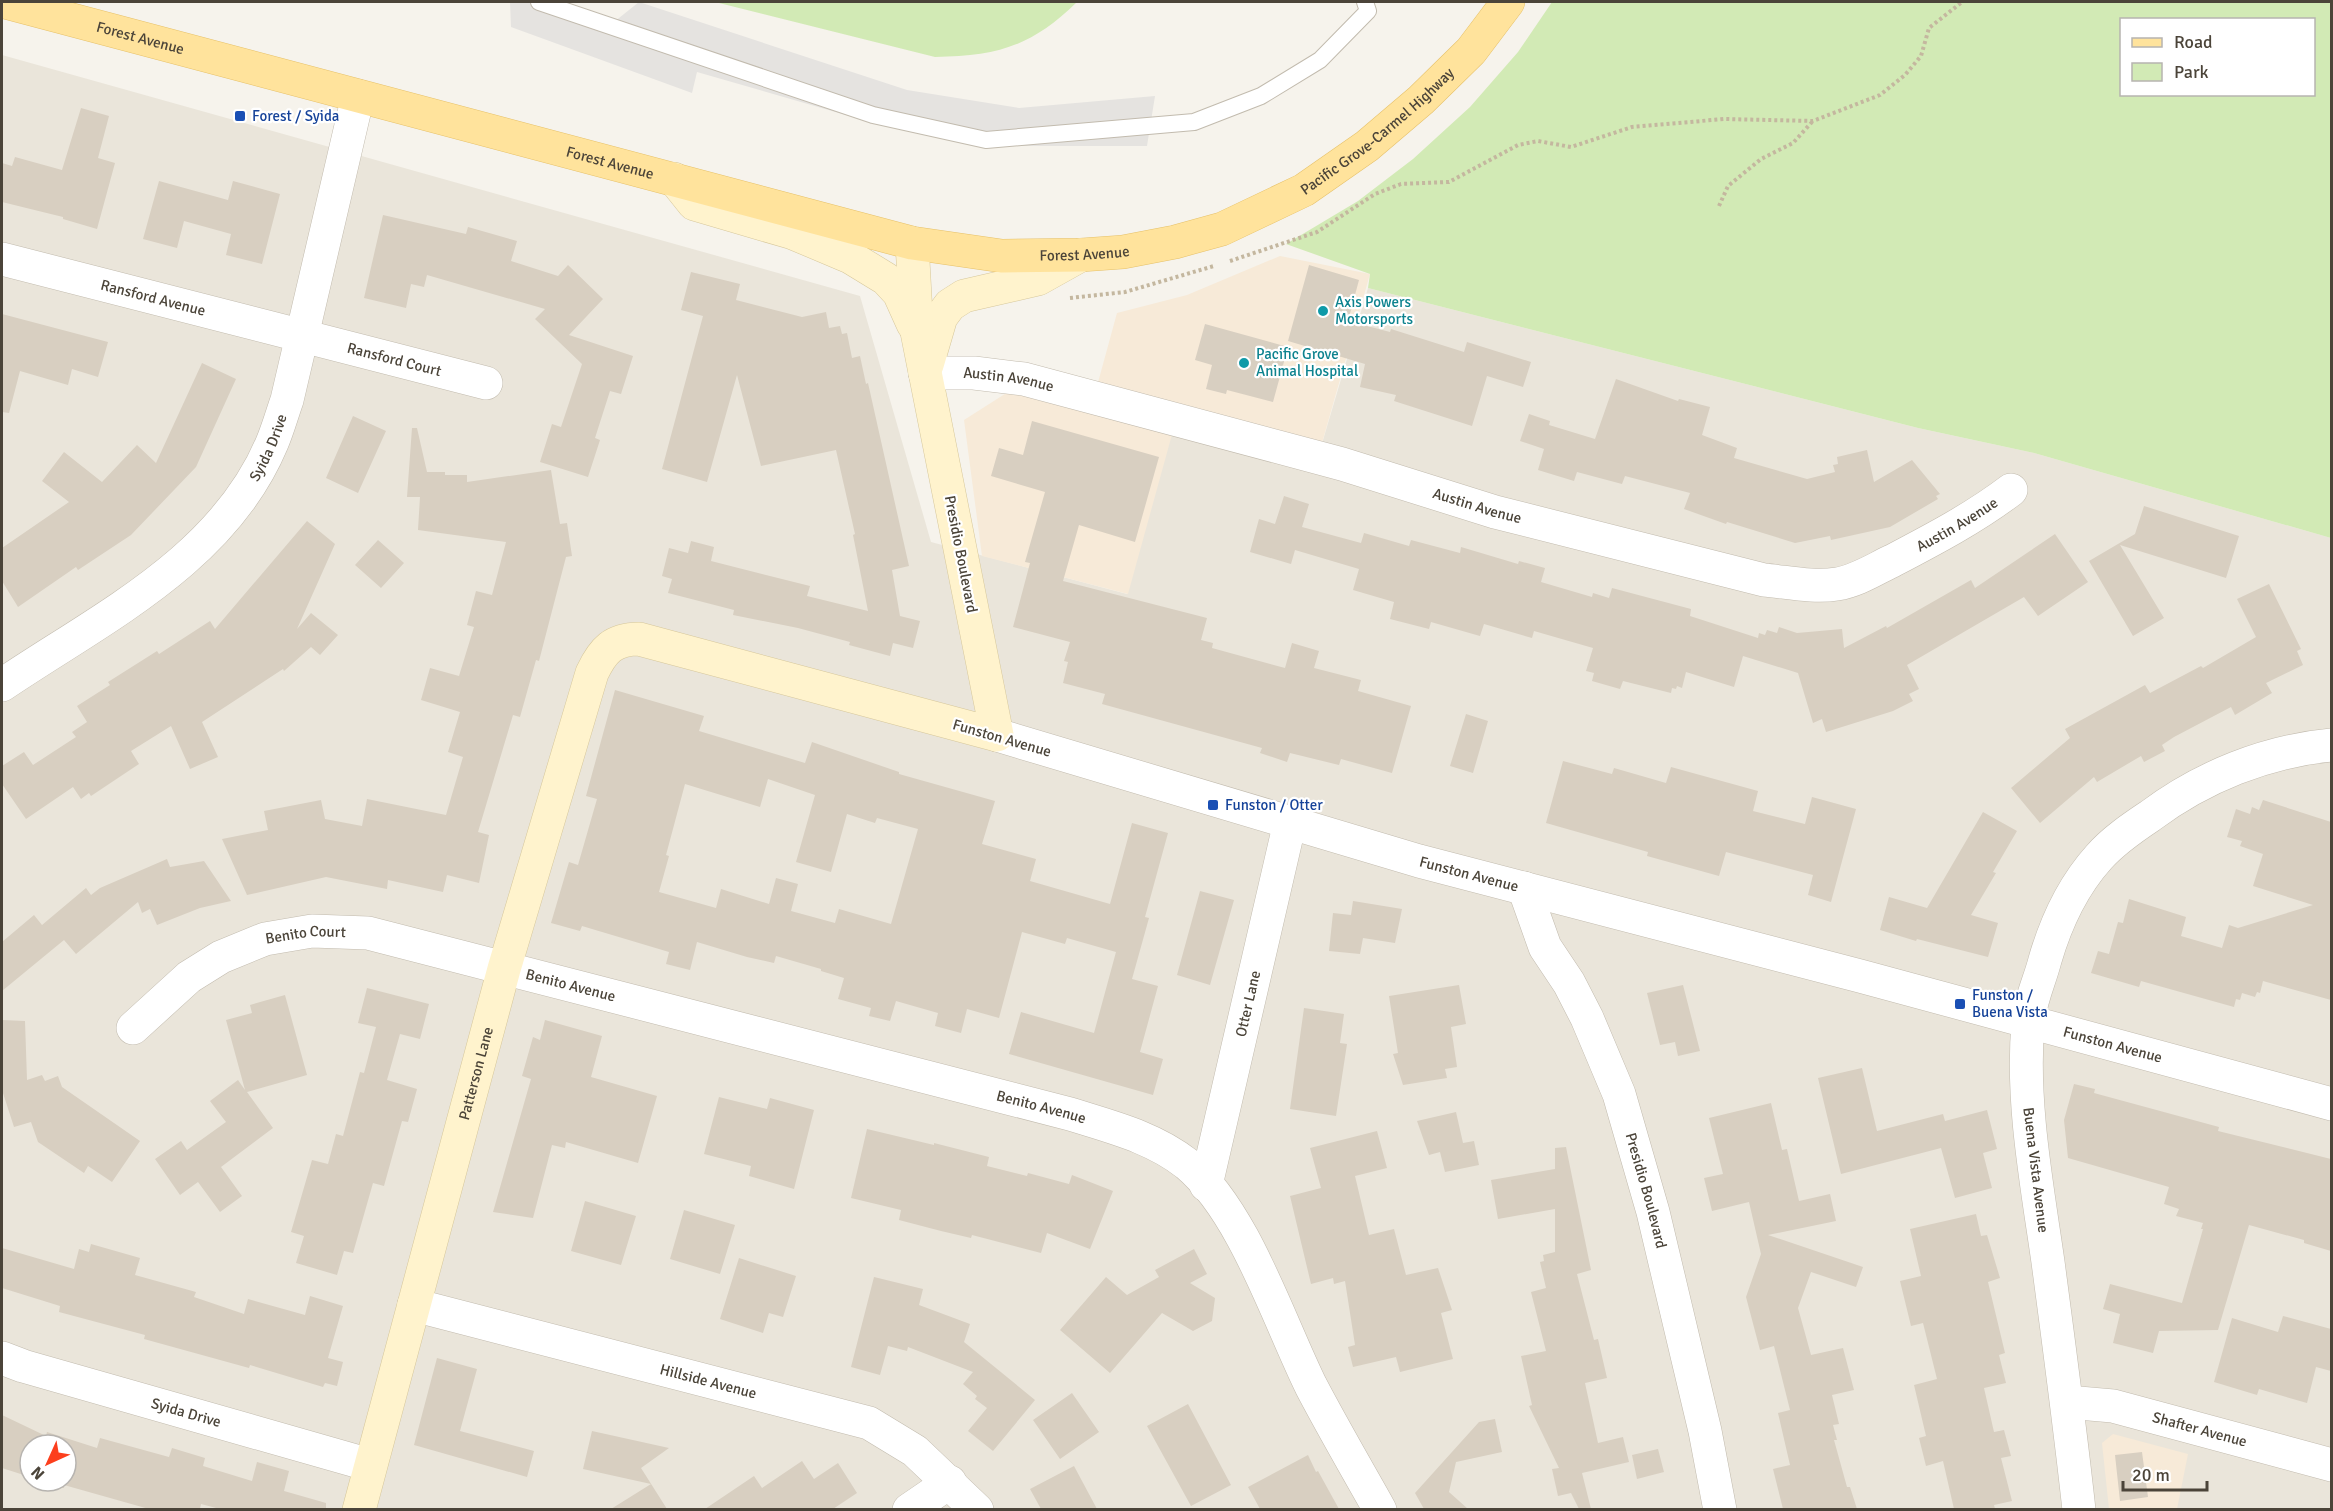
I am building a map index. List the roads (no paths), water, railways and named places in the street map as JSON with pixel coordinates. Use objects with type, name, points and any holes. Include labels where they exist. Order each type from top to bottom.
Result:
[{"type":"main road","name":"Forest Avenue","points":[[5,2],[912,243],[1002,256],[1081,255],[1123,252],[1175,242],[1222,229]]},
{"type":"main road","name":"Pacific Grove-Carmel Highway","points":[[1222,229],[1304,190],[1367,147],[1421,100],[1471,51],[1508,2]]},
{"type":"street","name":"Syida Drive","points":[[2,686],[150,588],[189,556],[226,518],[252,482],[272,444],[287,400],[358,96]]},
{"type":"street","points":[[674,179],[694,204],[793,233],[850,257],[886,279],[899,293],[917,332]]},
{"type":"street","name":"Presidio Boulevard","points":[[912,243],[917,332],[997,735]]},
{"type":"street","name":"Presidio Boulevard","points":[[925,373],[941,317],[950,305],[964,296],[1038,279],[1081,255]]},
{"type":"street","name":"Ransford Avenue","points":[[2,259],[303,338]]},
{"type":"street","name":"Ransford Court","points":[[303,338],[486,383]]},
{"type":"street","name":"Austin Avenue","points":[[925,373],[974,373],[1024,379],[1342,464],[1495,512],[1764,580],[1802,584],[1837,584],[1870,572],[1980,513],[2011,490]]},
{"type":"street","name":"Funston Avenue","points":[[610,647],[618,641],[639,639],[997,735],[1419,861],[2331,1104]]},
{"type":"street","name":"Patterson Lane","points":[[358,1509],[504,969],[592,673],[596,663],[610,647]]},
{"type":"street","name":"Buena Vista Avenue","points":[[2079,1509],[2028,1113],[2028,1022],[2051,941],[2062,911],[2078,883],[2100,856],[2126,833],[2168,802],[2209,779],[2263,759],[2308,747],[2331,745]]},
{"type":"street","name":"Otter Lane","points":[[1206,1185],[1290,822]]},
{"type":"street","name":"Presidio Boulevard","points":[[1524,888],[1545,947],[1569,983],[1587,1018],[1619,1094],[1653,1212],[1705,1431],[1720,1509]]},
{"type":"street","name":"Benito Court","points":[[133,1028],[189,977],[221,957],[265,939],[312,931],[368,933],[504,969]]},
{"type":"street","name":"Benito Avenue","points":[[504,969],[1070,1114],[1139,1136],[1165,1148],[1189,1166],[1206,1185],[1244,1240],[1311,1385],[1380,1509]]},
{"type":"street","name":"Hillside Avenue","points":[[414,1305],[869,1423],[915,1451],[977,1509]]},
{"type":"street","name":"Syida Drive","points":[[2,1358],[23,1366],[370,1465]]},
{"type":"street","name":"Shafter Avenue","points":[[2067,1402],[2113,1406],[2331,1465]]},
{"type":"street","points":[[909,1509],[950,1482]]},
{"type":"lane","points":[[539,2],[873,115],[986,140],[1194,122],[1261,96],[1320,60],[1368,11],[1365,2]]},
{"type":"place","name":"Forest / Syida","points":[[240,116]]},
{"type":"place","name":"Axis Powers Motorsports","points":[[1323,311]]},
{"type":"place","name":"Pacific Grove Animal Hospital","points":[[1244,363]]},
{"type":"place","name":"Funston / Otter","points":[[1213,805]]},
{"type":"place","name":"Funston / Buena Vista","points":[[1960,1004]]}]
